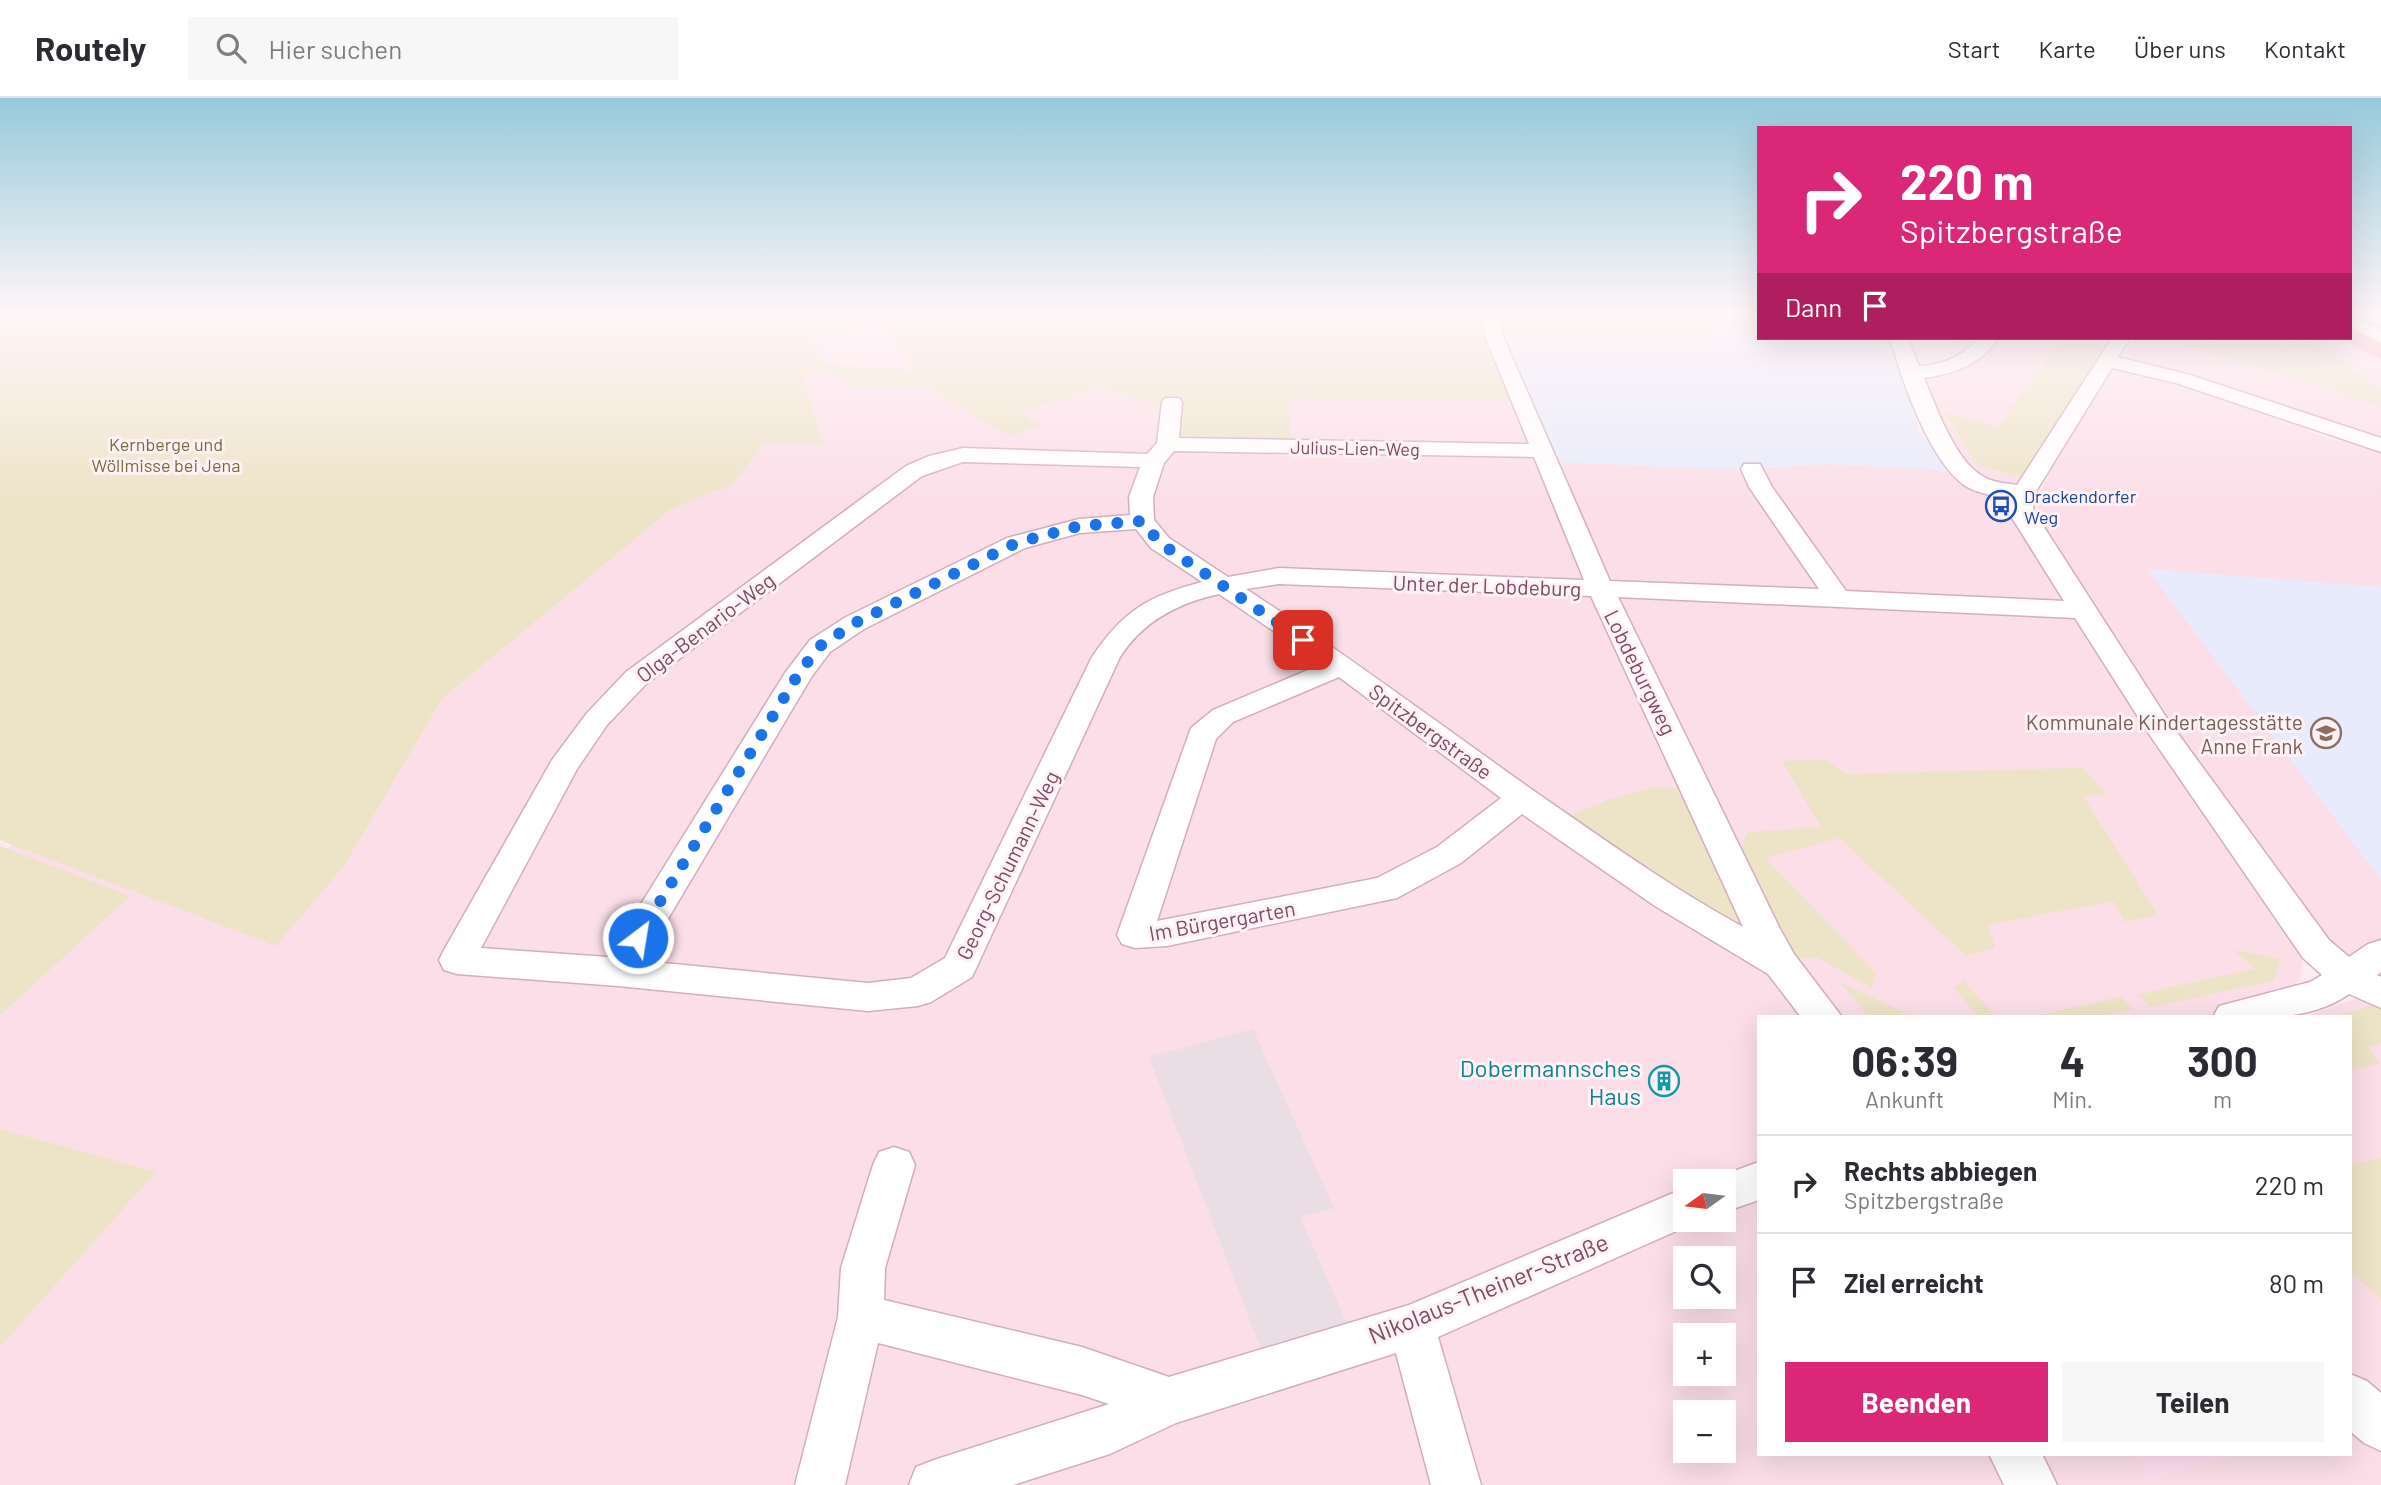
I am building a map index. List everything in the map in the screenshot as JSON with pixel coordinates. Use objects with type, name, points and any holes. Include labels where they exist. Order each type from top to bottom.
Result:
[{"type":"street","name":"Lobdeburgweg","points":[[1512,378],[1601,589],[1781,964],[1821,1015]]},
{"type":"street","points":[[1915,378],[1944,445],[1970,478],[1980,484],[2023,493]]},
{"type":"street","points":[[2098,378],[2023,493],[2021,510],[2024,518],[2157,725],[2316,949],[2346,975],[2381,994]]},
{"type":"street","points":[[2172,378],[2234,395],[2381,445]]},
{"type":"street","points":[[618,972],[799,673],[820,646],[855,623],[1016,543],[1079,526],[1142,521],[1141,496],[1160,452],[1172,402]]},
{"type":"street","name":"Julius-Lien-Weg","points":[[1160,452],[1543,451]]},
{"type":"street","name":"Olga-Benario-Weg","points":[[457,960],[563,766],[597,719],[636,678],[914,471],[937,461],[963,455],[1071,457],[1160,452]]},
{"type":"street","points":[[1752,469],[1761,487],[1838,598]]},
{"type":"street","name":"Spitzbergstraße","points":[[1142,521],[1160,543],[1342,666],[1597,852],[1781,964]]},
{"type":"street","name":"Unter der Lobdeburg","points":[[1221,585],[1279,576],[2082,610]]},
{"type":"street","name":"Georg-Schumann-Weg","points":[[457,960],[618,972],[868,997],[918,992],[959,967],[1106,657],[1122,631],[1143,614],[1169,601],[1221,585]]},
{"type":"street","name":"Im Bürgergarten","points":[[1342,666],[1223,716],[1202,735],[1135,935],[1167,933],[1385,889],[1450,855],[1492,819],[1523,798]]},
{"type":"street","points":[[2240,1015],[2321,994],[2381,954]]},
{"type":"street","points":[[820,1485],[861,1317],[863,1268],[894,1165]]},
{"type":"street","points":[[1736,1189],[1757,1182]]},
{"type":"street","name":"Nikolaus-Theiner-Straße","points":[[934,1485],[1110,1429],[1169,1401],[1412,1325],[1673,1212]]},
{"type":"street","points":[[861,1317],[1082,1371],[1169,1401]]},
{"type":"street","points":[[1412,1325],[1456,1485]]},
{"type":"street","points":[[2352,1400],[2381,1426]]},
{"type":"street","points":[[2015,1456],[2032,1485]]},
{"type":"shaded area","points":[[799,378],[921,378],[926,385],[1000,418],[1098,388],[1291,443],[1287,398],[1532,400],[1559,462],[1757,469],[1828,464],[1955,471],[2011,497],[2017,531],[2058,582],[2065,599],[2063,602],[2067,617],[2083,622],[2296,944],[2302,957],[2301,978],[2289,989],[2254,999],[2273,1015],[1757,1015],[1757,1456],[2352,1456],[2352,1015],[2310,1015],[2355,999],[2366,998],[2381,1002],[2381,1485],[0,1485],[0,1347],[155,1173],[0,1129],[0,853],[12,845],[346,863],[442,699],[671,509],[733,484],[764,444]]},
{"type":"shaded area","points":[[1522,378],[1903,378],[1919,431],[1950,471],[1828,464],[1727,470],[1559,462]]},
{"type":"shaded area","points":[[1932,378],[2084,378],[2017,482],[2006,485],[1972,472],[1950,441],[1924,382]]},
{"type":"shaded area","points":[[2108,378],[2162,378],[2304,424],[2311,433],[2381,451],[2381,948],[2352,956],[2337,949],[2256,850],[2197,770],[2052,542],[2037,506],[2038,495]]},
{"type":"shaded area","points":[[2187,378],[2381,378],[2381,440]]},
{"type":"shaded area","name":"Kommunale Kindertagesstätte Anne Frank","points":[[2147,569],[2381,587],[2381,880]]},
{"type":"shaded area","points":[[1253,1029],[1334,1208],[1300,1217],[1346,1322],[1261,1349],[1149,1057]]},
{"type":"shaded area","points":[[2135,1456],[2233,1456],[2152,1479]]},
{"type":"green space","name":"Kernberge und Wöllmisse bei Jena","points":[[0,378],[804,378],[823,444],[764,444],[733,484],[671,509],[442,699],[346,863],[276,946],[0,840]]},
{"type":"green space","points":[[840,378],[1522,378],[1532,400],[1287,398],[1292,444],[1168,439],[1178,410],[1098,388],[1020,412],[1040,426],[1009,436],[929,388],[851,389]]},
{"type":"green space","points":[[2033,378],[2085,378],[2020,478],[1976,464],[1944,412],[1998,427]]},
{"type":"green space","points":[[2291,378],[2367,378],[2370,379],[2365,381],[2381,390],[2381,406]]},
{"type":"green space","points":[[1827,760],[1846,774],[2083,768],[2107,795],[2083,796],[2158,915],[2125,922],[2113,901],[1988,925],[1995,948],[1966,956],[1839,838],[1765,858],[1876,973],[1872,988],[1818,958],[1792,958],[1739,851],[1748,832],[1821,827],[1782,761]]},
{"type":"green space","points":[[1656,787],[1682,789],[1743,923],[1733,928],[1564,818],[1613,798]]},
{"type":"green space","points":[[0,846],[130,896],[0,1015]]},
{"type":"green space","points":[[2234,950],[2281,959],[2273,981],[2151,1007],[2138,994],[2255,969]]},
{"type":"green space","points":[[1964,981],[1994,1015],[1977,1015],[1954,988]]},
{"type":"green space","points":[[1840,982],[1910,1015],[1867,1015]]},
{"type":"green space","points":[[2121,997],[2133,1009],[2107,1015],[2040,1015]]},
{"type":"green space","points":[[2376,1004],[2381,1008],[2381,1043],[2368,1047],[2380,1064],[2352,1070],[2352,1015],[2340,1015]]},
{"type":"green space","points":[[0,1129],[156,1172],[0,1347]]},
{"type":"green space","points":[[2381,1158],[2381,1299],[2352,1273],[2352,1165]]},
{"type":"place","name":"Drackendorfer Weg","points":[[2001,506]]},
{"type":"place","name":"Kommunale Kindertagesstätte Anne Frank","points":[[2326,733]]},
{"type":"place","name":"Dobermannsches Haus","points":[[1664,1081]]},
{"type":"route","points":[[638,938],[799,673],[820,646],[855,623],[1016,543],[1079,526],[1142,521],[1149,533],[1160,543],[1303,640]]}]
